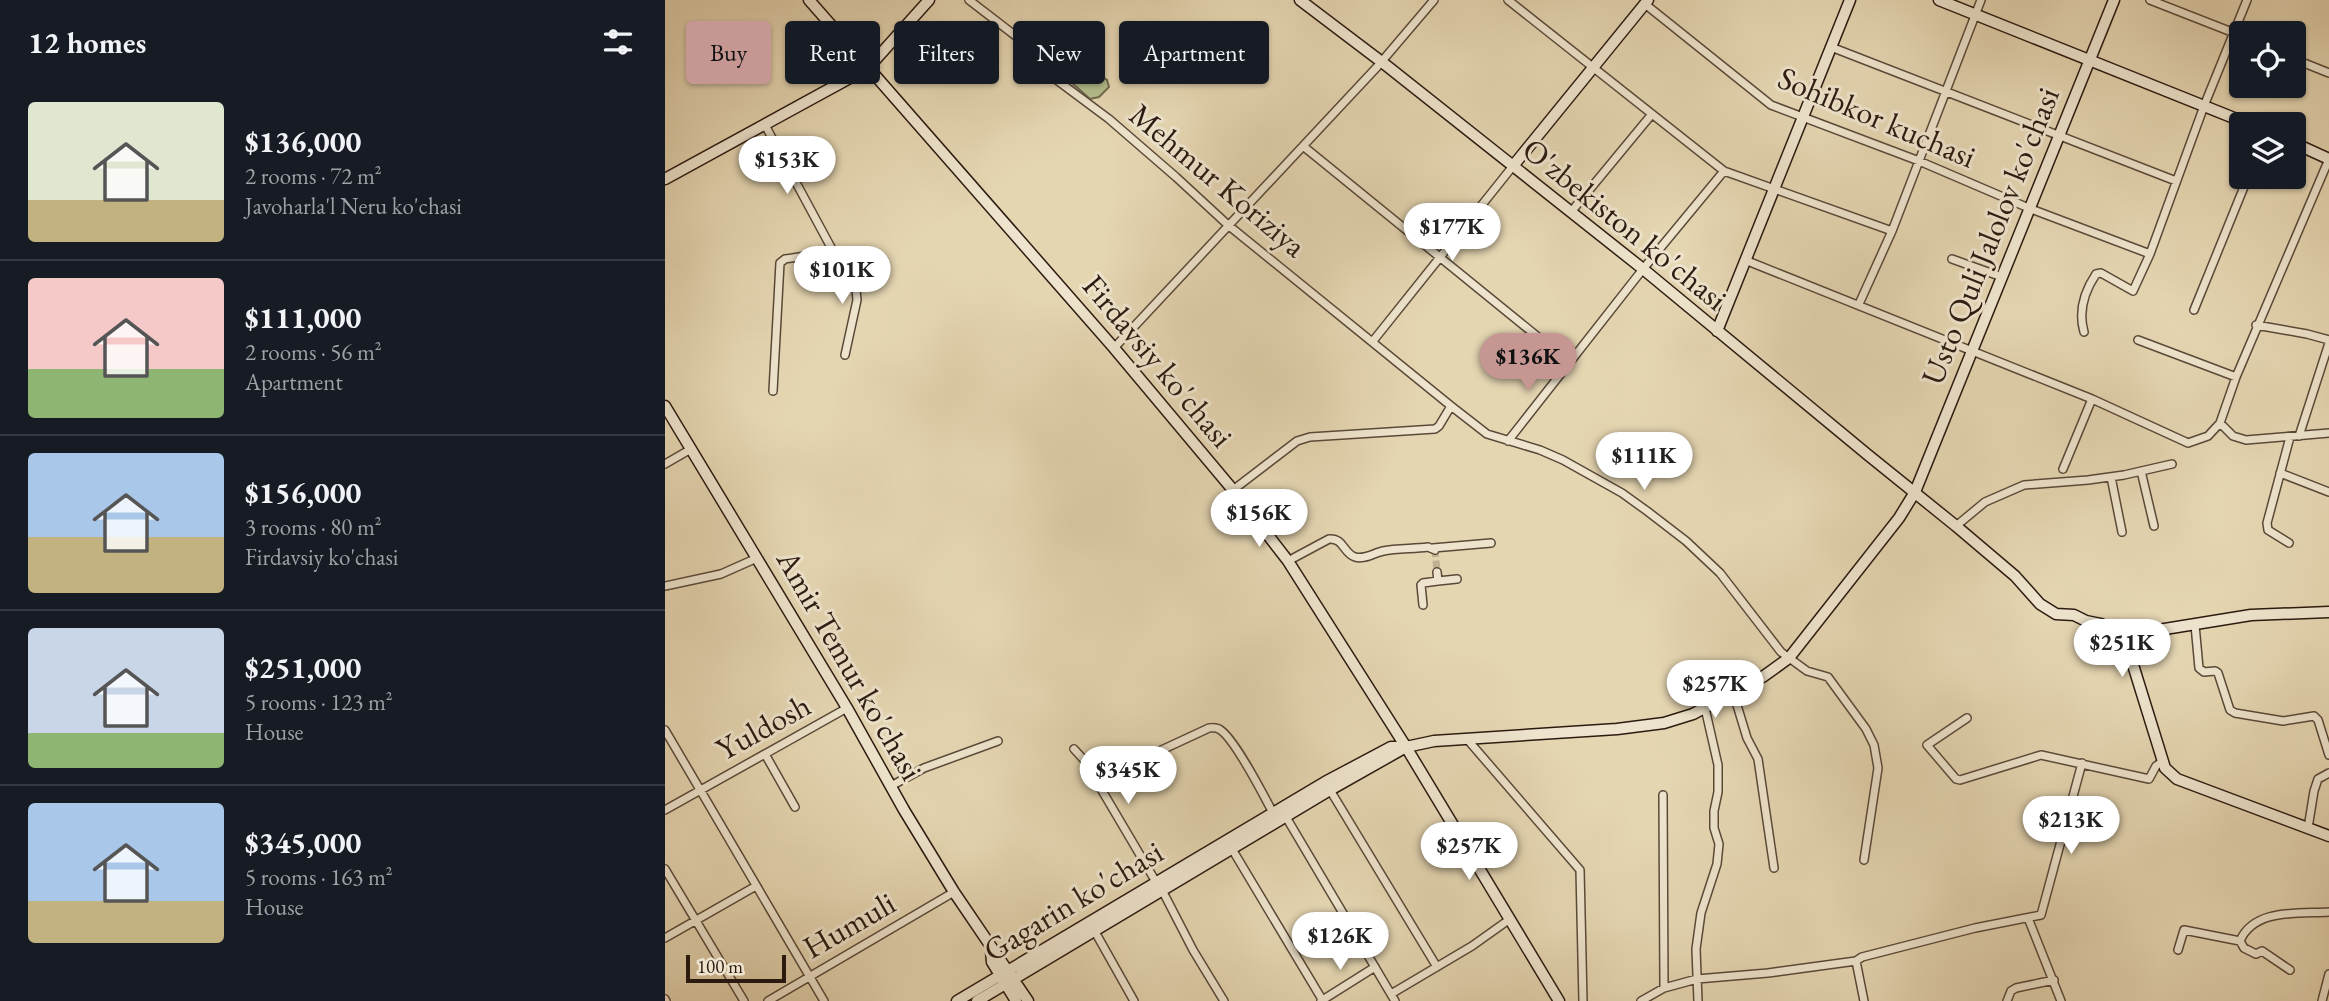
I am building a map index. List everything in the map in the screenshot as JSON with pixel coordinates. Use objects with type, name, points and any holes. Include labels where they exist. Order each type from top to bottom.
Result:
[{"type":"main road","name":"Firdavsiy ko'chasi","points":[[809,0],[827,21]]},
{"type":"main road","points":[[880,55],[929,0]]},
{"type":"main road","name":"O'zbekiston ko'chasi","points":[[1300,0],[1643,269],[1956,526],[2015,576],[2040,604],[2056,614],[2074,615],[2101,624],[2125,639]]},
{"type":"main road","points":[[1717,331],[1850,0]]},
{"type":"main road","points":[[1939,0],[2229,116]]},
{"type":"main road","name":"Usto Quli Jalolov ko'chasi","points":[[1406,747],[1434,741],[1617,729],[1679,720],[1764,676],[1789,658],[1899,518],[1915,492],[2114,0]]},
{"type":"main road","points":[[1513,166],[1646,2]]},
{"type":"main road","name":"Firdavsiy ko'chasi","points":[[880,82],[1114,348],[1233,490],[1288,561],[1406,747],[1559,1001]]},
{"type":"main road","points":[[665,179],[839,84]]},
{"type":"main road","points":[[2306,148],[2329,159]]},
{"type":"main road","name":"Amir Temur ko'chasi","points":[[665,406],[848,708],[954,892],[991,950],[1000,958],[1016,1001]]},
{"type":"main road","points":[[2329,612],[2251,615],[2140,633],[2125,639],[2163,761],[2170,774],[2177,779],[2329,836]]},
{"type":"main road","name":"Gagarin ko'chasi","points":[[977,1001],[1007,978],[1325,782],[1391,747],[1406,747]]},
{"type":"main road","name":"Gagarin ko'chasi","points":[[957,1001],[1007,978],[1094,930],[1159,886],[1232,849],[1406,747]]},
{"type":"main road","name":"Amir Temur ko'chasi","points":[[1007,978],[1028,1001]]},
{"type":"street","name":"Mehmur Koriziya","points":[[969,0],[1025,44],[1058,81],[1109,120],[1228,225],[1487,434],[1563,460],[1622,493],[1686,541],[1720,573],[1775,646],[1807,671],[1828,677],[1866,729],[1874,745],[1878,768],[1864,860]]},
{"type":"street","points":[[1114,348],[1382,62],[1434,0]]},
{"type":"street","points":[[1508,0],[1724,171],[1892,231]]},
{"type":"street","points":[[1859,304],[1892,231],[1981,0]]},
{"type":"street","points":[[2150,0],[2229,31]]},
{"type":"street","points":[[2242,21],[2247,0]]},
{"type":"street","name":"Sohibkor kuchasi","points":[[1646,2],[1771,106],[1919,161],[2031,209],[2150,254]]},
{"type":"street","points":[[1831,47],[2176,181]]},
{"type":"street","points":[[2084,332],[2081,318],[2083,303],[2096,274],[2102,273],[2133,291],[2150,254],[2204,106],[2229,54]]},
{"type":"street","points":[[2306,63],[2329,73]]},
{"type":"street","points":[[1571,212],[1652,114]]},
{"type":"street","points":[[765,125],[834,253]]},
{"type":"street","points":[[1303,146],[1570,363]]},
{"type":"street","points":[[1745,260],[2092,399],[2188,443],[2209,436],[2221,419],[2257,325],[2329,159]]},
{"type":"street","points":[[1373,341],[1513,166]]},
{"type":"street","points":[[1508,441],[1724,171]]},
{"type":"street","points":[[2194,310],[2243,189]]},
{"type":"street","points":[[773,391],[780,263],[785,259],[834,253],[848,255],[853,259],[857,300],[845,355]]},
{"type":"street","points":[[1952,259],[2002,277]]},
{"type":"street","points":[[2257,325],[2329,341],[2280,472],[2269,511],[2268,530],[2289,543]]},
{"type":"street","points":[[2138,340],[2236,377]]},
{"type":"street","points":[[2063,469],[2092,399]]},
{"type":"street","points":[[1233,490],[1297,441],[1310,437],[1428,430],[1439,426],[1451,406]]},
{"type":"street","points":[[2221,419],[2233,436],[2246,440],[2329,433]]},
{"type":"street","points":[[665,464],[691,449]]},
{"type":"street","points":[[1956,526],[1985,502],[2024,485],[2111,477],[2172,464]]},
{"type":"street","points":[[2141,471],[2154,526]]},
{"type":"street","points":[[2280,472],[2329,492]]},
{"type":"street","points":[[2111,477],[2122,532]]},
{"type":"street","points":[[1288,561],[1335,538],[1356,558],[1384,551],[1491,543]]},
{"type":"street","points":[[665,586],[721,574],[757,558]]},
{"type":"street","points":[[1437,572],[1438,581]]},
{"type":"street","points":[[1423,605],[1423,583],[1457,579]]},
{"type":"street","points":[[2195,625],[2199,668],[2204,672],[2218,673],[2230,710],[2283,721],[2314,716],[2318,720],[2329,755]]},
{"type":"street","points":[[1733,692],[1747,738],[1758,759],[1774,868]]},
{"type":"street","name":"Yuldosh","points":[[665,810],[848,708]]},
{"type":"street","points":[[1698,1001],[1696,949],[1701,913],[1717,864],[1719,844],[1714,828],[1718,765],[1705,708]]},
{"type":"street","points":[[1967,718],[1927,745],[1956,779],[1960,780],[2041,755],[2149,779],[2156,765],[2163,761]]},
{"type":"street","points":[[1153,754],[1209,728],[1218,728],[1225,733],[1251,771],[1273,813]]},
{"type":"street","points":[[665,730],[824,1001]]},
{"type":"street","points":[[1467,739],[1580,870],[1583,1001]]},
{"type":"street","points":[[891,786],[924,768],[998,741]]},
{"type":"street","points":[[1073,749],[1084,760],[1224,1001]]},
{"type":"street","points":[[765,754],[795,807]]},
{"type":"street","points":[[1641,1001],[1664,988],[1697,979],[1768,974],[1856,961],[1964,930],[2041,915],[2082,763]]},
{"type":"street","points":[[2308,828],[2318,779],[2329,773]]},
{"type":"street","points":[[1331,790],[1437,967]]},
{"type":"street","points":[[1663,795],[1664,988]]},
{"type":"street","points":[[1286,817],[1393,998],[1510,919]]},
{"type":"street","points":[[1232,849],[1322,1001],[1375,967]]},
{"type":"street","points":[[665,869],[744,1001]]},
{"type":"street","points":[[665,938],[756,886]]},
{"type":"street","name":"Humuli","points":[[768,1001],[954,892]]},
{"type":"street","points":[[2240,941],[2249,926],[2262,919],[2285,914],[2329,912]]},
{"type":"street","points":[[2028,918],[2061,1001]]},
{"type":"street","points":[[1094,930],[1134,1001]]},
{"type":"street","points":[[2178,950],[2184,930],[2240,941]]},
{"type":"street","points":[[2240,941],[2243,948],[2256,954],[2262,951],[2290,970]]},
{"type":"street","points":[[1856,961],[1864,1001]]},
{"type":"street","points":[[2325,1000],[2329,974]]},
{"type":"street","points":[[2007,1001],[2011,991],[2016,988],[2054,980]]},
{"type":"green space","points":[[1105,79],[1107,80],[1109,87],[1099,97],[1090,99],[1073,84],[1105,84]]},
{"type":"tunnel","points":[[1435,550],[1437,572]]}]
